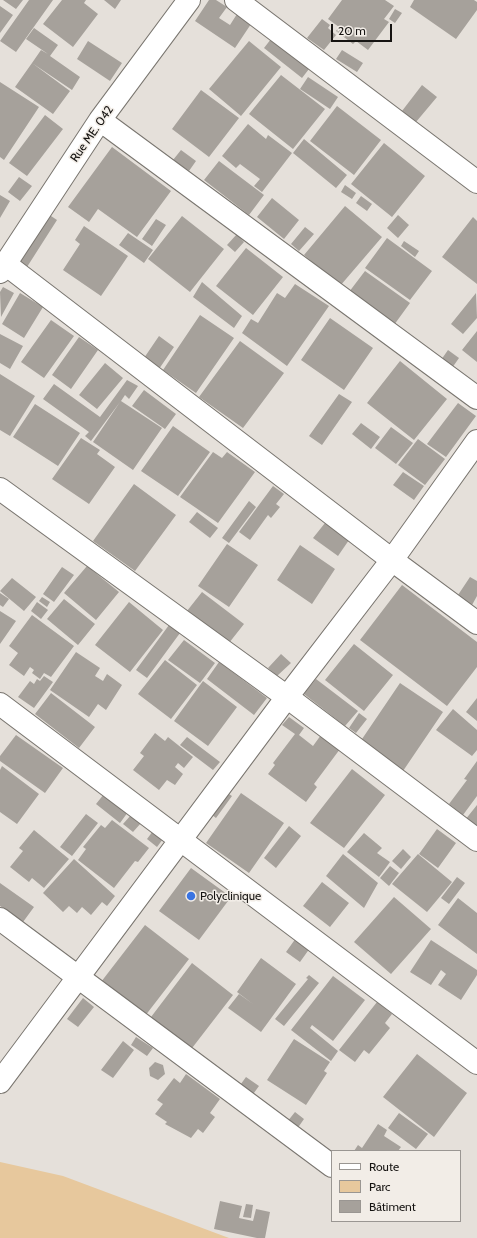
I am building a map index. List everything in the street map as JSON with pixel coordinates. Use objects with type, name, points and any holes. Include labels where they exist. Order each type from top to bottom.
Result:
[{"type":"street","name":"Rue ME. 042","points":[[3,260],[100,120],[189,0]]},
{"type":"street","points":[[236,0],[477,182]]},
{"type":"street","points":[[100,120],[477,398]]},
{"type":"street","points":[[3,260],[392,560],[477,623]]},
{"type":"street","points":[[0,1082],[287,697],[392,560],[477,441]]},
{"type":"street","points":[[0,489],[287,697],[477,840]]},
{"type":"street","points":[[0,704],[477,1063]]},
{"type":"street","points":[[0,919],[331,1165]]},
{"type":"green space","points":[[0,1162],[63,1176],[229,1238],[0,1238]]},
{"type":"building","points":[[3,0],[23,0],[16,9]]},
{"type":"building","points":[[29,0],[53,0],[16,52],[0,41]]},
{"type":"building","points":[[62,0],[86,0],[84,3],[98,14],[73,47],[43,24]]},
{"type":"building","points":[[104,0],[121,0],[115,9]]},
{"type":"building","points":[[209,0],[216,0],[227,7],[219,18],[230,25],[237,14],[251,24],[235,48],[195,21]]},
{"type":"building","points":[[342,0],[385,0],[394,6],[384,19],[389,22],[368,50],[356,41],[353,44],[336,31],[339,27],[328,19]]},
{"type":"building","points":[[414,0],[474,0],[477,2],[477,10],[456,39],[410,7]]},
{"type":"building","points":[[0,6],[13,15],[0,33]]},
{"type":"building","points":[[395,9],[402,13],[395,23],[389,19]]},
{"type":"building","points":[[322,19],[330,25],[328,28],[336,35],[324,50],[307,38]]},
{"type":"building","points":[[34,28],[58,45],[50,56],[80,77],[72,90],[32,63],[41,50],[48,54],[26,39]]},
{"type":"building","points":[[271,39],[309,69],[302,78],[264,48]]},
{"type":"building","points":[[88,41],[122,63],[110,81],[77,59]]},
{"type":"building","points":[[249,41],[281,67],[241,116],[209,89]]},
{"type":"building","points":[[342,50],[363,63],[357,72],[336,59]]},
{"type":"building","points":[[32,63],[70,91],[53,114],[15,87]]},
{"type":"building","points":[[281,75],[325,109],[293,149],[249,114]]},
{"type":"building","points":[[308,77],[338,97],[330,109],[300,89]]},
{"type":"building","points":[[0,82],[39,107],[4,160],[0,157]]},
{"type":"building","points":[[422,85],[437,97],[416,122],[402,111]]},
{"type":"building","points":[[201,90],[239,118],[209,157],[172,129]]},
{"type":"building","points":[[337,106],[381,140],[354,175],[310,141]]},
{"type":"building","points":[[45,115],[63,129],[27,176],[9,163]]},
{"type":"building","points":[[248,124],[266,139],[268,135],[292,153],[262,192],[254,186],[260,179],[240,164],[236,168],[222,156]]},
{"type":"building","points":[[304,139],[347,175],[336,188],[293,153]]},
{"type":"building","points":[[384,143],[425,176],[392,217],[351,184]]},
{"type":"building","points":[[112,147],[171,191],[137,237],[98,209],[89,222],[68,207]]},
{"type":"building","points":[[181,150],[196,161],[189,171],[173,160]]},
{"type":"building","points":[[219,161],[264,195],[249,215],[204,180]]},
{"type":"building","points":[[19,177],[32,186],[20,201],[8,192]]},
{"type":"building","points":[[345,185],[356,193],[352,199],[341,192]]},
{"type":"building","points":[[0,195],[10,201],[0,218]]},
{"type":"building","points":[[361,196],[372,204],[367,211],[356,203]]},
{"type":"building","points":[[272,198],[299,220],[284,239],[257,217]]},
{"type":"building","points":[[345,206],[382,237],[340,286],[304,255]]},
{"type":"building","points":[[45,212],[57,220],[27,267],[14,260]]},
{"type":"building","points":[[398,215],[409,225],[398,238],[387,228]]},
{"type":"building","points":[[182,216],[224,249],[190,292],[148,259]]},
{"type":"building","points":[[473,217],[477,221],[477,284],[442,257]]},
{"type":"building","points":[[156,219],[166,225],[152,246],[142,239]]},
{"type":"building","points":[[84,226],[128,256],[101,296],[63,270],[80,244],[75,240]]},
{"type":"building","points":[[305,227],[314,234],[299,251],[291,244]]},
{"type":"building","points":[[128,233],[153,250],[144,263],[119,245]]},
{"type":"building","points":[[237,234],[244,242],[235,252],[227,245]]},
{"type":"building","points":[[387,238],[432,271],[410,300],[365,268]]},
{"type":"building","points":[[404,241],[419,251],[415,257],[401,246]]},
{"type":"building","points":[[246,248],[283,277],[253,315],[216,286]]},
{"type":"building","points":[[365,271],[410,303],[394,325],[349,292]]},
{"type":"building","points":[[202,282],[242,316],[234,328],[193,297]]},
{"type":"building","points":[[295,284],[329,306],[287,366],[242,333],[251,319],[258,323],[277,293],[285,298]]},
{"type":"building","points":[[3,287],[14,293],[1,317],[0,292]]},
{"type":"building","points":[[20,293],[43,307],[24,338],[2,324]]},
{"type":"building","points":[[476,293],[477,318],[463,334],[451,324]]},
{"type":"building","points":[[200,315],[234,338],[196,393],[163,370]]},
{"type":"building","points":[[330,318],[373,348],[344,390],[301,360]]},
{"type":"building","points":[[51,320],[74,336],[44,378],[21,362]]},
{"type":"building","points":[[477,331],[477,362],[462,350]]},
{"type":"building","points":[[0,334],[23,346],[10,369],[0,363]]},
{"type":"building","points":[[159,336],[174,347],[159,369],[144,358]]},
{"type":"building","points":[[79,337],[98,350],[71,389],[52,375]]},
{"type":"building","points":[[240,341],[284,373],[243,428],[199,397]]},
{"type":"building","points":[[448,350],[459,358],[452,368],[441,360]]},
{"type":"building","points":[[400,361],[447,399],[414,440],[367,403]]},
{"type":"building","points":[[105,363],[123,378],[97,409],[79,395]]},
{"type":"building","points":[[0,374],[35,396],[10,436],[0,430]]},
{"type":"building","points":[[127,380],[138,386],[129,399],[125,395],[121,401],[162,428],[133,470],[93,442],[120,402],[91,441],[85,436],[89,432],[43,399],[54,384],[100,417]]},
{"type":"building","points":[[144,390],[176,414],[165,429],[132,406]]},
{"type":"building","points":[[339,394],[352,402],[322,445],[309,436]]},
{"type":"building","points":[[458,403],[476,416],[446,457],[427,444]]},
{"type":"building","points":[[35,404],[80,433],[58,466],[13,437]]},
{"type":"building","points":[[361,423],[380,437],[371,449],[352,434]]},
{"type":"building","points":[[173,426],[210,452],[178,496],[141,471]]},
{"type":"building","points":[[391,427],[413,443],[396,464],[375,448]]},
{"type":"building","points":[[81,438],[100,450],[97,454],[115,467],[89,504],[52,479]]},
{"type":"building","points":[[418,439],[445,459],[425,485],[398,465]]},
{"type":"building","points":[[213,452],[222,458],[227,452],[255,472],[218,523],[180,497]]},
{"type":"building","points":[[403,472],[424,486],[414,500],[393,485]]},
{"type":"building","points":[[134,484],[176,515],[135,571],[93,541]]},
{"type":"building","points":[[273,486],[284,494],[276,504],[280,507],[271,518],[268,515],[250,540],[239,532]]},
{"type":"building","points":[[249,501],[256,507],[229,543],[222,538]]},
{"type":"building","points":[[197,512],[218,528],[210,538],[189,522]]},
{"type":"building","points":[[325,523],[349,540],[338,556],[313,538]]},
{"type":"building","points":[[227,544],[258,565],[229,607],[198,586]]},
{"type":"building","points":[[300,545],[335,569],[312,604],[277,580]]},
{"type":"building","points":[[87,566],[119,592],[96,620],[64,593]]},
{"type":"building","points":[[62,567],[74,575],[54,602],[43,594]]},
{"type":"building","points":[[470,577],[477,581],[477,596],[472,605],[458,595]]},
{"type":"building","points":[[12,578],[36,597],[24,611],[0,591]]},
{"type":"building","points":[[402,585],[477,642],[477,667],[447,706],[360,640]]},
{"type":"building","points":[[202,592],[244,624],[229,643],[187,611]]},
{"type":"building","points":[[0,593],[9,599],[3,607],[0,605]]},
{"type":"building","points":[[42,597],[50,602],[47,607],[39,601]]},
{"type":"building","points":[[64,599],[95,624],[78,645],[47,619]]},
{"type":"building","points":[[37,602],[48,610],[41,619],[31,611]]},
{"type":"building","points":[[129,602],[163,630],[130,672],[95,645]]},
{"type":"building","points":[[0,611],[16,621],[0,644]]},
{"type":"building","points":[[32,615],[74,646],[51,677],[44,673],[40,679],[32,673],[34,670],[30,667],[24,676],[9,665],[18,653],[9,646]]},
{"type":"building","points":[[169,625],[180,633],[147,678],[136,670]]},
{"type":"building","points":[[184,640],[215,663],[200,683],[168,660]]},
{"type":"building","points":[[354,644],[393,675],[364,711],[325,680]]},
{"type":"building","points":[[76,652],[100,668],[95,676],[103,681],[107,674],[122,685],[106,710],[98,704],[89,717],[50,690]]},
{"type":"building","points":[[281,654],[291,663],[277,676],[268,668]]},
{"type":"building","points":[[165,660],[197,685],[171,719],[138,694]]},
{"type":"building","points":[[219,662],[267,698],[254,715],[207,679]]},
{"type":"building","points":[[44,676],[53,682],[34,708],[18,697],[30,681],[34,684],[37,679],[40,681]]},
{"type":"building","points":[[316,679],[358,711],[345,726],[304,694]]},
{"type":"building","points":[[203,681],[237,707],[208,746],[174,721]]},
{"type":"building","points":[[400,683],[443,712],[403,771],[360,742]]},
{"type":"building","points":[[51,693],[95,727],[79,748],[35,714]]},
{"type":"building","points":[[477,698],[477,721],[466,712]]},
{"type":"building","points":[[453,709],[477,730],[477,750],[472,756],[436,730]]},
{"type":"building","points":[[359,713],[367,719],[356,733],[349,728]]},
{"type":"building","points":[[289,717],[304,728],[299,735],[313,746],[321,735],[340,749],[314,784],[317,787],[306,802],[268,774],[275,765],[273,763],[295,734],[282,725]]},
{"type":"building","points":[[155,733],[165,741],[168,737],[193,757],[184,768],[178,763],[175,767],[183,774],[175,785],[167,780],[159,790],[133,770],[144,756],[140,753]]},
{"type":"building","points":[[16,735],[63,768],[45,793],[0,761],[0,756]]},
{"type":"building","points":[[187,737],[220,762],[213,770],[180,745]]},
{"type":"building","points":[[477,761],[477,796],[463,815],[449,804],[467,780],[464,779]]},
{"type":"building","points":[[2,766],[39,794],[17,824],[0,812],[0,770]]},
{"type":"building","points":[[352,769],[385,795],[344,848],[310,823]]},
{"type":"building","points":[[223,790],[232,796],[216,818],[207,811]]},
{"type":"building","points":[[241,793],[284,823],[249,873],[206,843]]},
{"type":"building","points":[[104,794],[128,812],[120,823],[96,804]]},
{"type":"building","points":[[477,805],[477,829],[465,820]]},
{"type":"building","points":[[86,814],[98,823],[72,856],[60,847]]},
{"type":"building","points":[[131,815],[141,823],[133,832],[123,824]]},
{"type":"building","points":[[112,820],[149,848],[138,862],[135,861],[114,888],[78,860],[86,849],[83,847],[101,825],[105,828]]},
{"type":"building","points":[[289,826],[301,836],[276,868],[264,858]]},
{"type":"building","points":[[437,829],[456,843],[438,868],[419,854]]},
{"type":"building","points":[[34,830],[69,859],[44,888],[32,878],[29,882],[10,867],[23,851],[19,848]]},
{"type":"building","points":[[153,831],[163,839],[157,847],[147,839]]},
{"type":"building","points":[[364,833],[382,848],[377,853],[390,862],[379,877],[347,852]]},
{"type":"building","points":[[403,849],[411,857],[401,869],[392,861]]},
{"type":"building","points":[[343,854],[378,883],[364,908],[326,876]]},
{"type":"building","points":[[418,854],[452,882],[427,912],[392,884]]},
{"type":"building","points":[[74,859],[115,896],[107,906],[102,902],[91,915],[82,907],[77,913],[69,906],[63,912],[43,893]]},
{"type":"building","points":[[390,866],[399,873],[389,886],[380,878]]},
{"type":"building","points":[[191,868],[231,897],[199,940],[159,911]]},
{"type":"building","points":[[457,877],[465,883],[449,904],[441,898]]},
{"type":"building","points":[[322,882],[349,903],[330,927],[303,906]]},
{"type":"building","points":[[0,883],[34,907],[23,922],[0,906]]},
{"type":"building","points":[[394,897],[431,929],[391,974],[354,942]]},
{"type":"building","points":[[458,898],[477,913],[477,954],[438,925]]},
{"type":"building","points":[[145,925],[189,959],[145,1016],[101,982]]},
{"type":"building","points":[[296,938],[310,948],[300,962],[286,952]]},
{"type":"building","points":[[431,940],[477,970],[477,975],[461,1000],[438,985],[446,974],[441,970],[431,985],[410,972]]},
{"type":"building","points":[[261,958],[296,984],[261,1032],[228,1008],[239,994],[253,1004],[237,992]]},
{"type":"building","points":[[192,963],[233,995],[189,1052],[148,1021]]},
{"type":"building","points":[[309,975],[319,983],[284,1026],[275,1019],[308,979],[306,978]]},
{"type":"building","points":[[333,976],[365,1000],[333,1041],[312,1025],[310,1028],[338,1051],[331,1061],[291,1030]]},
{"type":"building","points":[[83,998],[94,1007],[78,1027],[67,1019]]},
{"type":"building","points":[[377,1002],[392,1014],[385,1023],[390,1028],[369,1054],[364,1050],[355,1062],[339,1050]]},
{"type":"building","points":[[136,1037],[153,1048],[147,1056],[131,1045]]},
{"type":"building","points":[[294,1039],[330,1062],[324,1071],[327,1073],[306,1105],[267,1080]]},
{"type":"building","points":[[123,1041],[134,1050],[113,1078],[101,1070]]},
{"type":"building","points":[[417,1054],[467,1093],[434,1137],[383,1097]]},
{"type":"building","points":[[155,1062],[163,1065],[165,1074],[158,1080],[150,1076],[149,1068]]},
{"type":"building","points":[[186,1074],[220,1099],[210,1113],[215,1117],[203,1133],[198,1129],[191,1138],[165,1124],[167,1122],[155,1114],[163,1104],[157,1100],[174,1078],[180,1083]]},
{"type":"building","points":[[246,1077],[259,1086],[251,1097],[238,1088]]},
{"type":"building","points":[[295,1112],[304,1119],[297,1129],[287,1122]]},
{"type":"building","points":[[399,1113],[428,1134],[416,1149],[388,1128]]},
{"type":"building","points":[[378,1124],[387,1130],[384,1136],[401,1147],[399,1150],[355,1150],[358,1145],[362,1148]]},
{"type":"building","points":[[220,1201],[242,1206],[239,1218],[253,1221],[256,1209],[270,1212],[265,1238],[257,1238],[214,1229]]},
{"type":"building","points":[[246,1204],[253,1205],[251,1218],[243,1217]]},
{"type":"place","name":"Polyclinique","points":[[191,896]]}]
